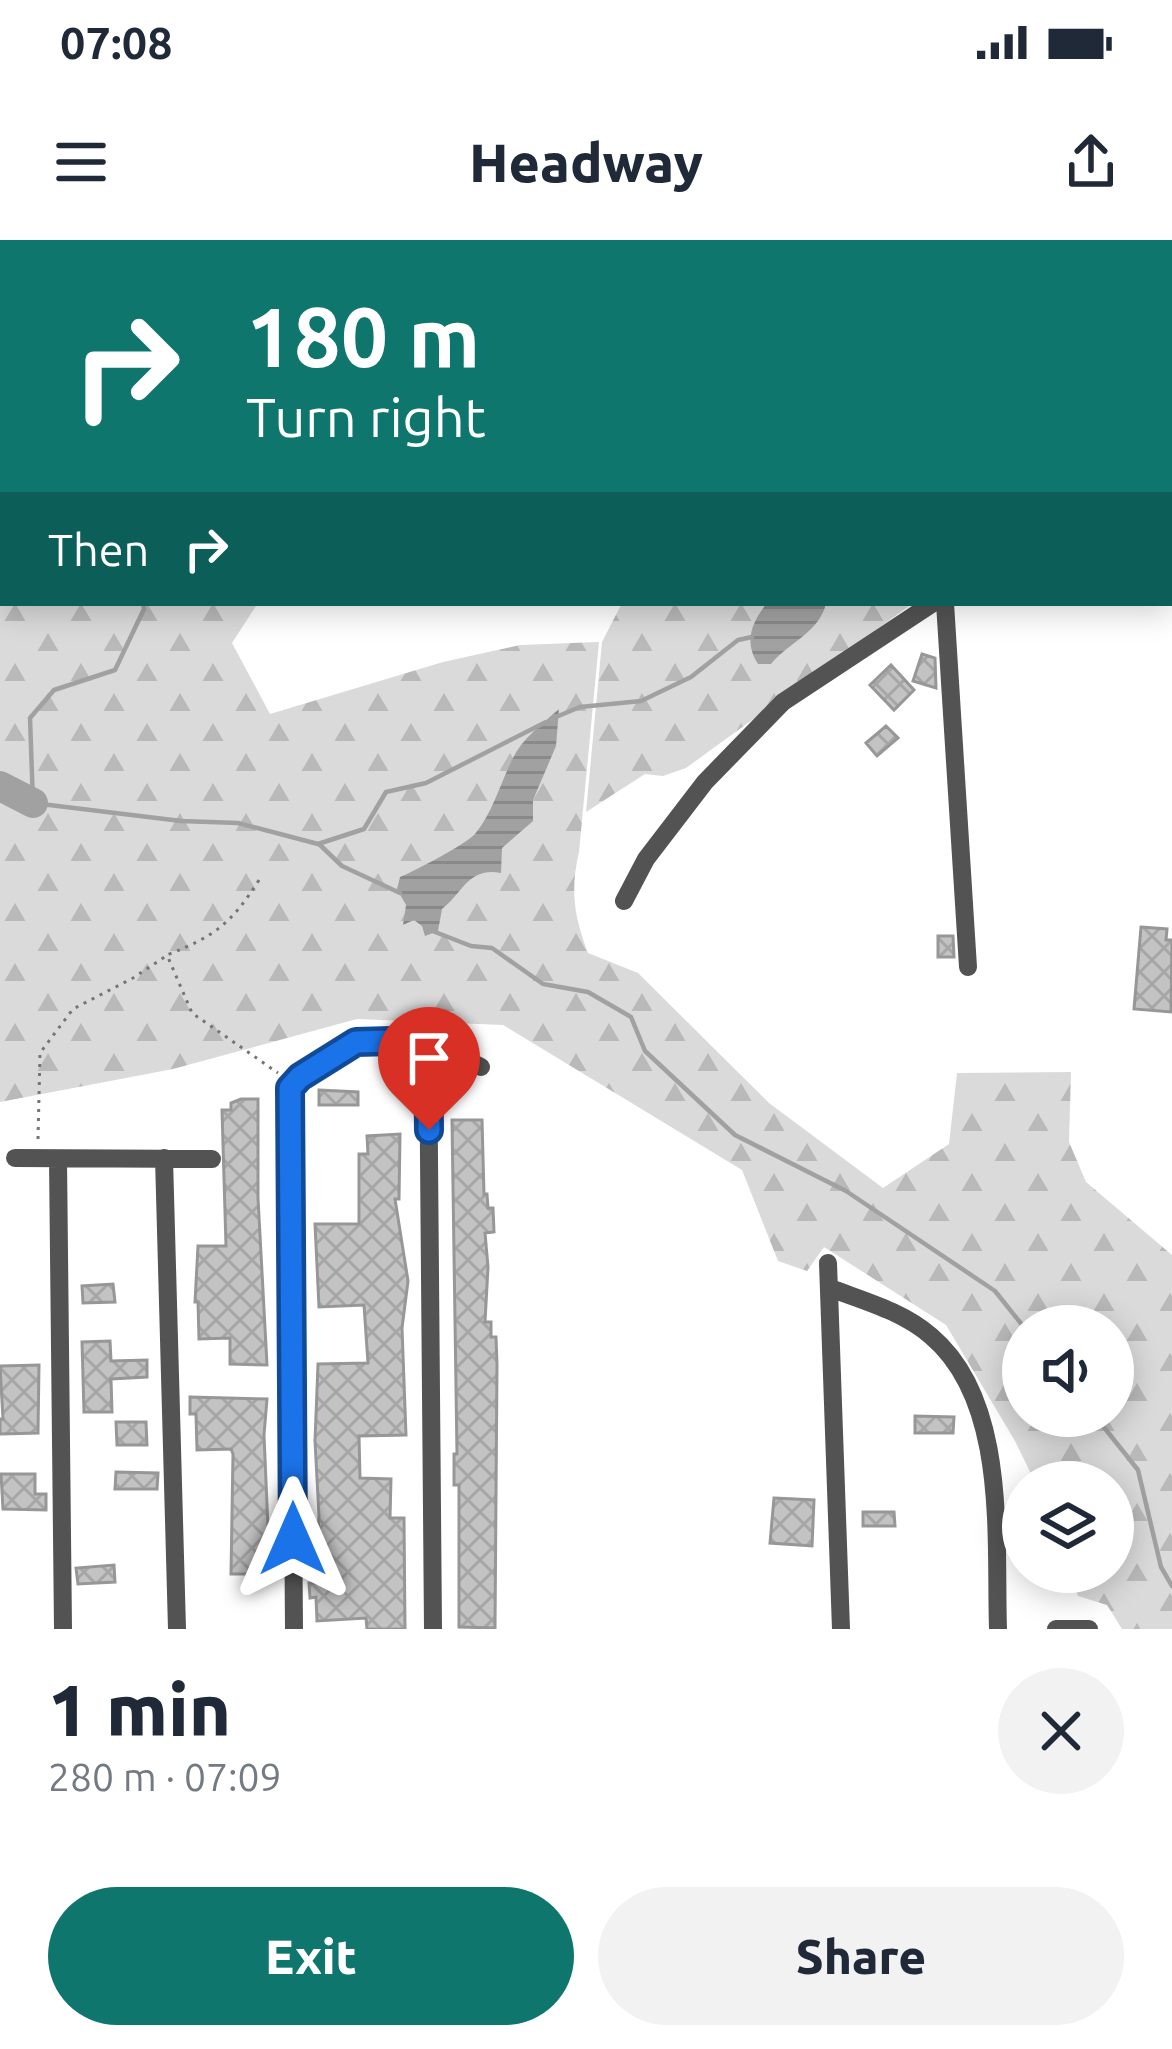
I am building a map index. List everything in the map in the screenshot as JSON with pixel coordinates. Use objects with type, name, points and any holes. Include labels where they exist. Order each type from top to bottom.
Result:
[{"type":"street","points":[[624,901],[646,859],[706,782],[783,702],[928,606]]},
{"type":"street","points":[[945,606],[968,968]]},
{"type":"street","points":[[428,1040],[433,1629]]},
{"type":"street","points":[[294,1629],[290,1088],[356,1042],[428,1040],[481,1067]]},
{"type":"street","points":[[15,1158],[212,1159]]},
{"type":"street","points":[[164,1158],[177,1629]]},
{"type":"street","points":[[48,1159],[63,1629]]},
{"type":"street","points":[[828,1263],[841,1629]]},
{"type":"street","points":[[830,1288],[893,1311],[933,1336],[966,1385],[993,1458],[998,1629]]},
{"type":"street","points":[[1056,1629],[1089,1629]]},
{"type":"path","points":[[48,1159],[40,1053],[74,1009],[133,979],[166,955],[212,938],[238,914],[260,880]]},
{"type":"path","points":[[166,955],[193,1013],[272,1066],[290,1088]]},
{"type":"green space","points":[[0,606],[256,606],[232,643],[270,714],[443,662],[520,645],[599,642],[574,891],[588,953],[638,973],[769,1103],[883,1188],[949,1144],[957,1073],[1071,1072],[1069,1142],[1086,1182],[1172,1255],[1172,1629],[1122,1629],[1107,1605],[1077,1593],[1134,1593],[1134,1461],[1025,1461],[1013,1437],[1134,1437],[1134,1305],[1002,1305],[1002,1419],[946,1325],[824,1247],[807,1271],[778,1261],[742,1170],[503,1025],[357,1019],[173,1069],[0,1102]]},
{"type":"green space","points":[[620,606],[909,606],[686,768],[663,776],[645,774],[586,812],[602,642]]},
{"type":"shaded area","points":[[765,606],[825,606],[811,629],[771,664],[758,664],[751,648],[757,618]]},
{"type":"shaded area","points":[[559,709],[556,746],[533,800],[533,821],[502,848],[501,873],[481,874],[467,883],[442,909],[438,931],[425,936],[414,920],[403,925],[406,905],[397,889],[400,877],[475,834],[517,751]]},
{"type":"building","points":[[922,654],[935,658],[936,688],[913,681]]},
{"type":"building","points":[[891,665],[914,690],[894,710],[870,685]]},
{"type":"building","points":[[886,726],[898,738],[877,756],[866,743]]},
{"type":"building","points":[[1141,927],[1167,929],[1166,940],[1172,940],[1171,1012],[1134,1009]]},
{"type":"building","points":[[938,936],[953,936],[954,957],[938,957]]},
{"type":"building","points":[[319,1090],[358,1092],[358,1105],[319,1105]]},
{"type":"building","points":[[258,1099],[267,1365],[230,1364],[230,1338],[199,1339],[195,1302],[198,1246],[226,1246],[222,1110],[231,1110],[231,1103]]},
{"type":"building","points":[[452,1120],[482,1120],[484,1194],[488,1208],[493,1208],[494,1232],[485,1233],[485,1322],[491,1322],[491,1337],[496,1337],[497,1364],[495,1628],[459,1627]]},
{"type":"building","points":[[400,1134],[399,1199],[395,1199],[408,1281],[402,1328],[406,1435],[359,1436],[360,1478],[391,1479],[390,1518],[404,1518],[405,1629],[367,1629],[366,1618],[317,1621],[316,1597],[310,1598],[319,1516],[318,1364],[368,1363],[364,1305],[319,1307],[315,1224],[359,1224],[359,1154],[368,1154],[367,1136]]},
{"type":"building","points":[[113,1284],[115,1302],[83,1303],[82,1286]]},
{"type":"building","points":[[110,1341],[111,1361],[147,1360],[147,1377],[111,1379],[112,1412],[84,1412],[82,1342]]},
{"type":"building","points":[[39,1365],[38,1433],[0,1434],[0,1366]]},
{"type":"building","points":[[190,1397],[267,1399],[264,1435],[270,1574],[231,1574],[233,1454],[231,1449],[197,1450],[196,1414],[190,1414]]},
{"type":"building","points":[[915,1416],[954,1417],[953,1433],[915,1433]]},
{"type":"building","points":[[116,1422],[146,1422],[147,1445],[117,1445]]},
{"type":"building","points":[[116,1472],[158,1473],[157,1489],[115,1489]]},
{"type":"building","points":[[1,1474],[35,1474],[35,1494],[46,1494],[46,1510],[3,1509]]},
{"type":"building","points":[[774,1498],[814,1500],[812,1546],[770,1543]]},
{"type":"building","points":[[863,1512],[894,1512],[895,1526],[863,1526]]},
{"type":"building","points":[[114,1565],[115,1582],[78,1584],[76,1568]]},
{"type":"waterway","points":[[144,606],[115,670],[54,690],[30,718],[33,803],[238,823],[318,844],[364,829],[386,792],[426,783],[546,722]]},
{"type":"waterway","points":[[556,717],[580,707],[641,701],[691,677],[738,640],[752,637]]},
{"type":"waterway","points":[[0,786],[33,803]]},
{"type":"waterway","points":[[319,844],[342,866],[400,893]]},
{"type":"waterway","points":[[430,930],[471,946],[492,948],[543,984],[588,992],[631,1017],[645,1051],[735,1135],[846,1191],[995,1291],[1006,1305]]},
{"type":"waterway","points":[[1112,1437],[1138,1470],[1161,1567],[1172,1586]]},
{"type":"route","points":[[293,1539],[290,1088],[356,1042],[428,1040],[429,1130]]}]
